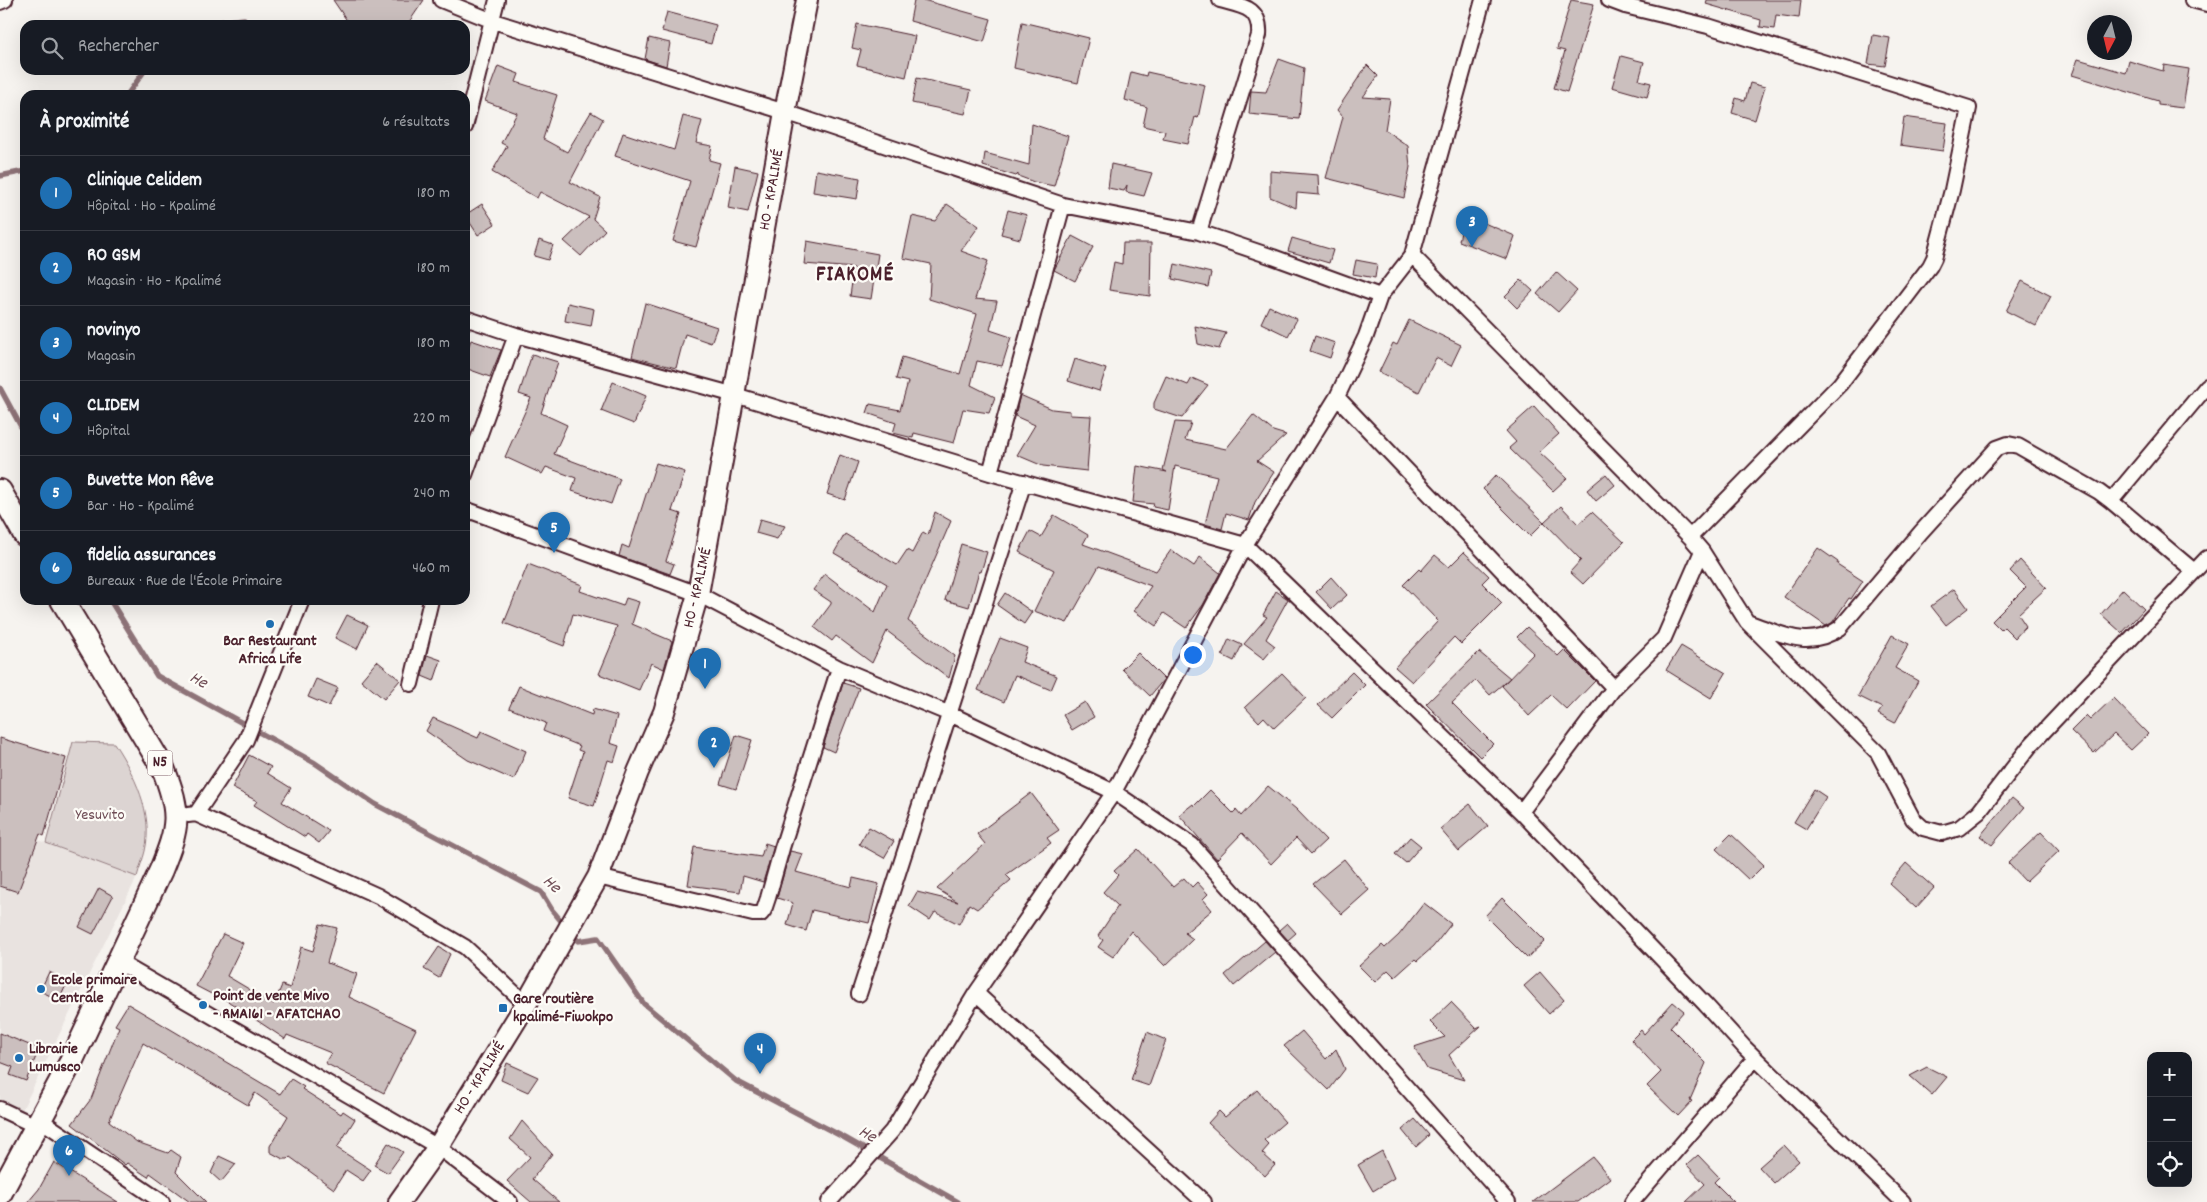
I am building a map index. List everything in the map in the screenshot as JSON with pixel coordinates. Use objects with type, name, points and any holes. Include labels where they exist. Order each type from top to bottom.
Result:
[{"type":"main road","name":"HO - KPALIMÉ","points":[[399,1202],[438,1147],[526,1004],[598,877],[638,772],[664,712],[698,594],[735,395],[803,1]]},
{"type":"main road","points":[[0,491],[20,526]]},
{"type":"main road","name":"N5","points":[[0,1194],[72,1060],[186,815],[174,796],[163,768],[65,605]]},
{"type":"street","points":[[0,2],[5,0]]},
{"type":"street","points":[[441,0],[493,21],[785,112],[1063,205],[1198,232],[1380,296]]},
{"type":"street","points":[[470,108],[497,0]]},
{"type":"street","points":[[1198,232],[1259,35],[1260,24],[1258,17],[1244,7],[1220,0]]},
{"type":"street","points":[[829,1202],[892,1132],[976,993],[1114,792],[1245,545],[1337,396],[1366,336],[1380,296],[1412,255],[1483,0]]},
{"type":"street","points":[[1609,0],[1708,26],[1969,108],[1952,190],[1934,258],[1930,266],[1840,384],[1690,538]]},
{"type":"street","points":[[2192,0],[2207,4]]},
{"type":"street","points":[[990,473],[1063,205]]},
{"type":"street","points":[[1412,255],[1702,551],[1747,622],[1878,753],[1913,819],[1923,828],[1942,833],[1959,828],[1978,812],[2030,746],[2135,637],[2207,558]]},
{"type":"street","points":[[470,320],[516,335],[735,395],[990,473],[1245,545],[1521,812],[1756,1058],[1903,1202]]},
{"type":"street","points":[[470,461],[516,335]]},
{"type":"street","points":[[2111,502],[2207,386]]},
{"type":"street","points":[[1337,396],[1614,688]]},
{"type":"street","points":[[1747,622],[1795,638],[1810,639],[1822,639],[1840,628],[1921,532],[1997,448],[2003,445],[2018,446],[2099,492],[2194,571]]},
{"type":"street","points":[[859,994],[1024,482]]},
{"type":"street","points":[[470,511],[698,594],[839,668],[950,714],[1114,792],[1192,845],[1508,1202]]},
{"type":"street","points":[[1521,812],[1614,688],[1664,638],[1702,551]]},
{"type":"street","points":[[300,605],[259,712],[246,740],[186,815],[378,896],[465,947],[526,1004]]},
{"type":"street","points":[[411,684],[430,605]]},
{"type":"street","points":[[598,877],[753,914],[761,914],[768,898],[839,668]]},
{"type":"street","points":[[117,961],[438,1147],[510,1202]]},
{"type":"street","points":[[976,993],[1204,1202]]},
{"type":"street","points":[[1632,1202],[1756,1058]]},
{"type":"street","points":[[0,1109],[38,1123],[162,1202]]},
{"type":"shaded area","name":"Ecole primaire Centrale","points":[[0,826],[137,877],[21,1112],[0,1101]]},
{"type":"green space","name":"Yesuvito","points":[[73,742],[114,743],[129,768],[140,794],[147,822],[145,851],[137,877],[46,843]]},
{"type":"building","points":[[333,0],[424,0],[410,20],[347,20]]},
{"type":"building","points":[[914,0],[923,0],[991,19],[984,42],[910,21]]},
{"type":"building","points":[[1571,0],[1594,4],[1567,92],[1554,88],[1565,51],[1557,49]]},
{"type":"building","points":[[1707,0],[1801,0],[1799,18],[1776,15],[1774,29],[1760,27],[1761,20],[1706,4]]},
{"type":"building","points":[[667,12],[716,25],[711,44],[662,31]]},
{"type":"building","points":[[1022,22],[1089,38],[1078,83],[1014,68]]},
{"type":"building","points":[[857,24],[915,36],[906,77],[857,65],[861,50],[852,48]]},
{"type":"building","points":[[1873,35],[1890,38],[1885,66],[1868,64]]},
{"type":"building","points":[[649,38],[670,43],[666,66],[645,59]]},
{"type":"building","points":[[1621,56],[1644,62],[1639,80],[1651,83],[1647,97],[1612,87]]},
{"type":"building","points":[[1279,59],[1304,68],[1299,119],[1249,114],[1251,91],[1266,92]]},
{"type":"building","points":[[2078,59],[2126,73],[2129,61],[2163,71],[2164,65],[2189,69],[2183,108],[2158,105],[2158,101],[2072,75]]},
{"type":"building","points":[[1367,65],[1378,76],[1363,97],[1390,99],[1385,130],[1408,146],[1410,167],[1404,198],[1326,178],[1343,117],[1337,110]]},
{"type":"building","points":[[498,66],[519,74],[516,82],[557,95],[543,139],[567,152],[591,112],[603,119],[570,182],[600,197],[593,219],[605,230],[581,256],[564,241],[589,217],[540,192],[537,198],[492,172],[507,146],[501,143],[517,113],[485,101]]},
{"type":"building","points":[[1131,72],[1146,76],[1147,72],[1205,85],[1198,118],[1195,117],[1188,144],[1163,139],[1165,131],[1143,126],[1147,107],[1125,100]]},
{"type":"building","points":[[917,78],[971,90],[965,114],[912,103]]},
{"type":"building","points":[[1750,83],[1765,87],[1755,120],[1732,113],[1736,98],[1745,101]]},
{"type":"building","points":[[683,116],[702,121],[696,143],[712,146],[709,160],[720,163],[696,247],[673,241],[690,181],[615,156],[623,133],[674,150]]},
{"type":"building","points":[[1904,117],[1947,123],[1943,151],[1900,145]]},
{"type":"building","points":[[1032,124],[1068,136],[1054,186],[1034,182],[1018,176],[1018,174],[1016,176],[983,166],[985,153],[1029,165]]},
{"type":"building","points":[[1111,164],[1152,173],[1144,196],[1126,192],[1127,185],[1124,191],[1108,188]]},
{"type":"building","points":[[735,166],[758,171],[748,212],[728,208]]},
{"type":"building","points":[[816,170],[860,178],[857,199],[813,192]]},
{"type":"building","points":[[1270,171],[1318,175],[1319,195],[1297,193],[1296,208],[1270,197]]},
{"type":"building","points":[[482,204],[495,224],[478,235],[470,223],[470,212]]},
{"type":"building","points":[[947,204],[979,226],[961,251],[988,261],[975,299],[997,301],[990,330],[1011,337],[1002,366],[977,361],[971,385],[995,397],[989,413],[963,409],[954,443],[914,433],[913,438],[893,433],[896,423],[867,413],[870,404],[900,410],[908,382],[896,379],[902,357],[960,374],[977,314],[929,299],[931,264],[903,258],[912,216],[935,221]]},
{"type":"building","points":[[1008,210],[1027,215],[1020,239],[1001,234]]},
{"type":"building","points":[[1465,215],[1515,236],[1507,259],[1459,241]]},
{"type":"building","points":[[1072,236],[1093,247],[1075,281],[1054,270]]},
{"type":"building","points":[[1292,238],[1333,250],[1329,263],[1288,251]]},
{"type":"building","points":[[539,240],[553,245],[548,260],[534,256]]},
{"type":"building","points":[[807,241],[878,254],[871,299],[850,296],[854,268],[804,264]]},
{"type":"building","points":[[1123,243],[1151,243],[1150,296],[1109,290],[1114,262],[1122,264]]},
{"type":"building","points":[[1356,260],[1377,264],[1375,278],[1353,274]]},
{"type":"building","points":[[1175,264],[1211,273],[1208,287],[1172,279]]},
{"type":"building","points":[[1556,272],[1577,291],[1558,312],[1537,294]]},
{"type":"building","points":[[1521,280],[1533,291],[1517,308],[1505,296]]},
{"type":"building","points":[[2022,281],[2051,296],[2036,326],[2006,311]]},
{"type":"building","points":[[568,303],[594,309],[591,326],[565,321]]},
{"type":"building","points":[[645,303],[717,327],[711,343],[685,334],[676,368],[632,357]]},
{"type":"building","points":[[1269,306],[1297,319],[1288,336],[1261,323]]},
{"type":"building","points":[[1409,320],[1461,345],[1451,366],[1436,358],[1419,392],[1379,372],[1393,343],[1397,345]]},
{"type":"building","points":[[1195,326],[1226,333],[1219,349],[1198,344]]},
{"type":"building","points":[[1315,336],[1335,343],[1330,358],[1310,351]]},
{"type":"building","points":[[471,340],[501,350],[490,377],[470,370]]},
{"type":"building","points":[[532,354],[558,362],[541,413],[567,425],[554,454],[620,479],[611,504],[572,491],[576,478],[546,467],[542,474],[505,457],[531,398],[519,394]]},
{"type":"building","points":[[1075,359],[1106,369],[1099,391],[1068,381]]},
{"type":"building","points":[[1166,376],[1188,385],[1192,378],[1208,385],[1182,418],[1154,409],[1154,403]]},
{"type":"building","points":[[613,382],[646,396],[634,424],[601,411]]},
{"type":"building","points":[[1020,395],[1052,409],[1070,411],[1070,415],[1091,416],[1087,471],[1043,466],[1017,455],[1035,425],[1015,416]]},
{"type":"building","points":[[1534,406],[1559,434],[1539,452],[1567,478],[1553,491],[1509,448],[1516,442],[1506,431]]},
{"type":"building","points":[[1253,415],[1273,431],[1286,435],[1257,461],[1274,472],[1255,502],[1249,520],[1226,513],[1222,529],[1205,524],[1217,476],[1175,466],[1168,510],[1153,507],[1154,504],[1133,502],[1137,466],[1167,472],[1163,470],[1175,422],[1191,423],[1185,440],[1226,449]]},
{"type":"building","points":[[840,455],[858,462],[845,500],[827,494]]},
{"type":"building","points":[[656,463],[685,472],[672,511],[681,514],[666,561],[674,564],[670,574],[619,556],[622,545],[629,548]]},
{"type":"building","points":[[1606,474],[1615,485],[1596,501],[1587,490]]},
{"type":"building","points":[[1496,475],[1544,522],[1530,536],[1483,489]]},
{"type":"building","points":[[1561,506],[1578,524],[1592,512],[1624,542],[1583,584],[1570,572],[1581,560],[1544,522]]},
{"type":"building","points":[[935,512],[951,521],[908,621],[955,656],[949,678],[887,631],[872,663],[836,636],[832,641],[814,627],[831,604],[831,602],[813,590],[825,574],[875,612],[887,584],[834,553],[845,534],[897,565],[907,550],[912,553],[923,532],[928,535]]},
{"type":"building","points":[[1054,515],[1088,535],[1083,544],[1156,571],[1171,550],[1194,566],[1200,557],[1220,573],[1203,605],[1186,628],[1164,613],[1156,626],[1134,611],[1151,586],[1099,566],[1067,623],[1034,611],[1054,570],[1019,552],[1030,531],[1041,537]]},
{"type":"building","points":[[760,519],[785,526],[777,539],[756,533]]},
{"type":"building","points":[[961,544],[987,552],[981,572],[979,571],[969,607],[945,600]]},
{"type":"building","points":[[1818,548],[1838,562],[1837,564],[1863,581],[1832,623],[1826,626],[1784,597]]},
{"type":"building","points":[[1464,552],[1489,576],[1482,583],[1502,603],[1461,644],[1454,637],[1412,682],[1395,667],[1438,621],[1403,585],[1419,569],[1421,571],[1435,555],[1449,567]]},
{"type":"building","points":[[2020,560],[2046,588],[2018,614],[2026,626],[2015,638],[2004,627],[2001,630],[1992,621],[2026,587],[2010,571]]},
{"type":"building","points":[[528,564],[582,585],[580,591],[623,606],[626,598],[639,602],[632,624],[672,641],[664,669],[651,663],[639,690],[599,674],[615,636],[617,626],[573,614],[564,646],[504,623]]},
{"type":"building","points":[[1331,577],[1347,595],[1332,609],[1316,592]]},
{"type":"building","points":[[1954,589],[1968,608],[1946,625],[1931,606]]},
{"type":"building","points":[[2123,589],[2144,609],[2122,633],[2101,614]]},
{"type":"building","points":[[1276,591],[1288,599],[1266,639],[1275,646],[1264,659],[1244,644],[1267,617],[1263,615]]},
{"type":"building","points":[[1005,593],[1032,612],[1024,624],[997,605]]},
{"type":"building","points":[[347,615],[368,625],[357,649],[335,638]]},
{"type":"building","points":[[1527,627],[1558,656],[1564,650],[1595,681],[1567,710],[1551,695],[1529,716],[1502,686],[1534,653],[1517,637]]},
{"type":"building","points":[[1892,635],[1909,644],[1895,668],[1918,681],[1895,723],[1878,714],[1882,708],[1858,696]]},
{"type":"building","points":[[1000,638],[1027,648],[1022,662],[1057,676],[1051,690],[1015,675],[1004,702],[978,690]]},
{"type":"building","points":[[1229,639],[1242,645],[1234,661],[1222,655]]},
{"type":"building","points":[[1681,646],[1726,673],[1711,698],[1666,670]]},
{"type":"building","points":[[1479,652],[1510,678],[1490,695],[1476,680],[1452,703],[1493,744],[1480,757],[1426,704]]},
{"type":"building","points":[[1138,653],[1164,679],[1150,696],[1122,669]]},
{"type":"building","points":[[427,655],[441,660],[434,681],[422,676]]},
{"type":"building","points":[[377,661],[400,680],[384,699],[361,680]]},
{"type":"building","points":[[1352,672],[1365,685],[1332,718],[1318,705]]},
{"type":"building","points":[[1282,673],[1306,698],[1274,728],[1264,717],[1259,722],[1245,707]]},
{"type":"building","points":[[316,679],[338,688],[329,706],[308,697]]},
{"type":"building","points":[[843,683],[859,688],[834,752],[823,747]]},
{"type":"building","points":[[519,686],[592,715],[593,709],[617,716],[610,743],[619,746],[614,762],[608,760],[594,806],[568,798],[583,752],[578,750],[580,746],[543,731],[546,723],[509,708]]},
{"type":"building","points":[[2113,698],[2148,734],[2131,750],[2114,734],[2094,753],[2071,731],[2086,716],[2090,720]]},
{"type":"building","points":[[1085,702],[1094,717],[1072,730],[1063,715]]},
{"type":"building","points":[[433,718],[478,738],[481,731],[526,751],[514,780],[468,760],[426,731]]},
{"type":"building","points":[[736,735],[752,740],[736,789],[720,784]]},
{"type":"building","points":[[0,738],[66,758],[44,836],[40,834],[18,892],[0,886]]},
{"type":"building","points":[[249,755],[271,767],[267,773],[291,788],[282,802],[329,831],[319,843],[307,834],[305,837],[254,805],[257,801],[232,788]]},
{"type":"building","points":[[1268,786],[1296,809],[1326,840],[1311,854],[1296,838],[1271,864],[1242,833],[1217,859],[1179,815],[1193,804],[1194,806],[1210,790],[1233,813],[1236,810],[1241,816]]},
{"type":"building","points":[[1814,789],[1826,797],[1806,829],[1794,822]]},
{"type":"building","points":[[1031,793],[1059,830],[1047,838],[1051,843],[1006,875],[1011,880],[977,909],[969,904],[959,924],[935,912],[930,920],[909,906],[917,892],[958,902],[937,889],[985,844],[977,834]]},
{"type":"building","points":[[2012,798],[2024,808],[1992,845],[1980,836]]},
{"type":"building","points":[[1470,804],[1488,826],[1459,851],[1440,829]]},
{"type":"building","points":[[869,827],[894,841],[884,858],[859,844]]},
{"type":"building","points":[[2041,832],[2059,851],[2026,882],[2008,863]]},
{"type":"building","points":[[1731,834],[1764,865],[1749,880],[1716,849]]},
{"type":"building","points":[[1410,837],[1421,846],[1406,863],[1395,854]]},
{"type":"building","points":[[765,843],[774,846],[763,882],[743,876],[740,892],[688,885],[694,847],[761,857]]},
{"type":"building","points":[[1138,849],[1173,887],[1184,878],[1192,887],[1197,882],[1208,894],[1203,899],[1212,910],[1185,933],[1193,939],[1165,966],[1131,931],[1113,957],[1098,947],[1103,940],[1098,936],[1118,906],[1103,892],[1118,875],[1114,871]]},
{"type":"building","points":[[790,851],[803,854],[796,872],[851,887],[853,878],[879,884],[869,923],[812,910],[806,931],[787,925],[793,903],[777,898]]},
{"type":"building","points":[[1344,859],[1369,890],[1342,914],[1313,884]]},
{"type":"building","points":[[1906,863],[1934,888],[1916,908],[1889,883]]},
{"type":"building","points":[[99,888],[113,896],[93,934],[79,927]]},
{"type":"building","points":[[1502,898],[1545,941],[1527,958],[1485,916]]},
{"type":"building","points":[[1424,903],[1451,924],[1433,947],[1417,961],[1415,959],[1395,977],[1388,970],[1375,982],[1359,966],[1382,945],[1385,948],[1399,935]]},
{"type":"building","points":[[1287,923],[1296,933],[1288,940],[1279,930]]},
{"type":"building","points":[[320,924],[337,928],[327,963],[357,974],[349,997],[416,1029],[384,1093],[325,1063],[331,1053],[287,1035],[285,1039],[220,996],[219,998],[196,986],[223,934],[243,943],[227,976],[274,1004],[282,985],[290,988],[301,947],[313,951]]},
{"type":"building","points":[[1265,941],[1275,952],[1234,986],[1225,975]]},
{"type":"building","points":[[439,947],[450,954],[439,978],[424,969]]},
{"type":"building","points":[[49,972],[68,981],[59,1000],[40,991]]},
{"type":"building","points":[[1540,972],[1564,1000],[1549,1014],[1524,986]]},
{"type":"building","points":[[1451,1002],[1476,1028],[1481,1026],[1449,1055],[1464,1080],[1427,1069],[1414,1047],[1445,1037],[1430,1022]]},
{"type":"building","points":[[1673,1002],[1684,1011],[1670,1027],[1706,1063],[1690,1100],[1692,1101],[1678,1116],[1647,1086],[1661,1072],[1631,1040],[1641,1030],[1644,1034]]},
{"type":"building","points":[[128,1004],[280,1094],[291,1079],[304,1087],[302,1089],[341,1114],[343,1111],[355,1119],[337,1148],[371,1170],[363,1181],[346,1170],[334,1189],[290,1157],[283,1159],[270,1152],[270,1146],[288,1116],[255,1093],[248,1105],[143,1043],[109,1121],[137,1142],[168,1153],[171,1150],[181,1157],[176,1172],[206,1202],[190,1202],[150,1173],[148,1177],[127,1163],[125,1165],[72,1124],[91,1099],[119,1027],[115,1025]]},
{"type":"building","points":[[1302,1031],[1326,1059],[1336,1049],[1345,1069],[1329,1090],[1284,1046]]},
{"type":"building","points":[[1147,1032],[1166,1040],[1149,1086],[1131,1080]]},
{"type":"building","points":[[0,1033],[39,1049],[26,1081],[10,1075],[13,1067],[0,1062]]},
{"type":"building","points":[[507,1063],[538,1077],[528,1092],[501,1080]]},
{"type":"building","points":[[1927,1067],[1947,1077],[1932,1095],[1910,1076]]},
{"type":"building","points":[[1257,1090],[1285,1122],[1264,1140],[1269,1145],[1262,1153],[1275,1165],[1265,1176],[1208,1123],[1219,1111],[1225,1117]]},
{"type":"building","points":[[1415,1119],[1429,1135],[1416,1147],[1402,1130]]},
{"type":"building","points":[[522,1121],[552,1154],[532,1179],[559,1202],[531,1202],[507,1181],[530,1157],[510,1139]]},
{"type":"building","points":[[388,1143],[403,1152],[388,1173],[374,1165]]},
{"type":"building","points":[[1784,1145],[1799,1161],[1774,1183],[1759,1167]]},
{"type":"building","points":[[1382,1151],[1394,1178],[1373,1191],[1358,1165]]},
{"type":"building","points":[[1698,1155],[1719,1177],[1714,1182],[1734,1202],[1686,1202],[1705,1184],[1687,1165]]},
{"type":"building","points":[[219,1156],[236,1164],[221,1182],[211,1173]]},
{"type":"building","points":[[1593,1157],[1610,1178],[1578,1202],[1533,1202]]},
{"type":"building","points":[[54,1162],[118,1202],[28,1202],[39,1189]]},
{"type":"waterway","points":[[236,20],[244,19]]},
{"type":"waterway","points":[[131,90],[141,75]]},
{"type":"waterway","points":[[0,176],[20,172]]},
{"type":"waterway","name":"He","points":[[0,388],[20,425]]},
{"type":"waterway","name":"He","points":[[113,605],[157,676],[315,763],[375,804],[541,892],[552,910],[578,941],[598,938],[644,1004],[736,1081],[845,1138],[958,1202]]},
{"type":"place","name":"novinyo","points":[[1472,247]]},
{"type":"place","name":"Buvette Mon Rêve","points":[[554,553]]},
{"type":"place","name":"Bar Restaurant Africa Life","points":[[270,624]]},
{"type":"place","name":"Clinique Celidem","points":[[705,689]]},
{"type":"place","name":"RO GSM","points":[[714,768]]},
{"type":"place","name":"Ecole primaire Centrale","points":[[41,989]]},
{"type":"place","name":"Point de vente Mivo - RMA161 - AFATCHAO","points":[[203,1005]]},
{"type":"place","name":"Gare routière kpalimé-Fiwokpo","points":[[503,1008]]},
{"type":"place","name":"Librairie Lumusco","points":[[19,1058]]},
{"type":"place","name":"CLIDEM","points":[[760,1074]]},
{"type":"place","name":"fidelia assurances","points":[[69,1176]]},
{"type":"district","name":"FIAKOMÉ","points":[[855,276]]}]
